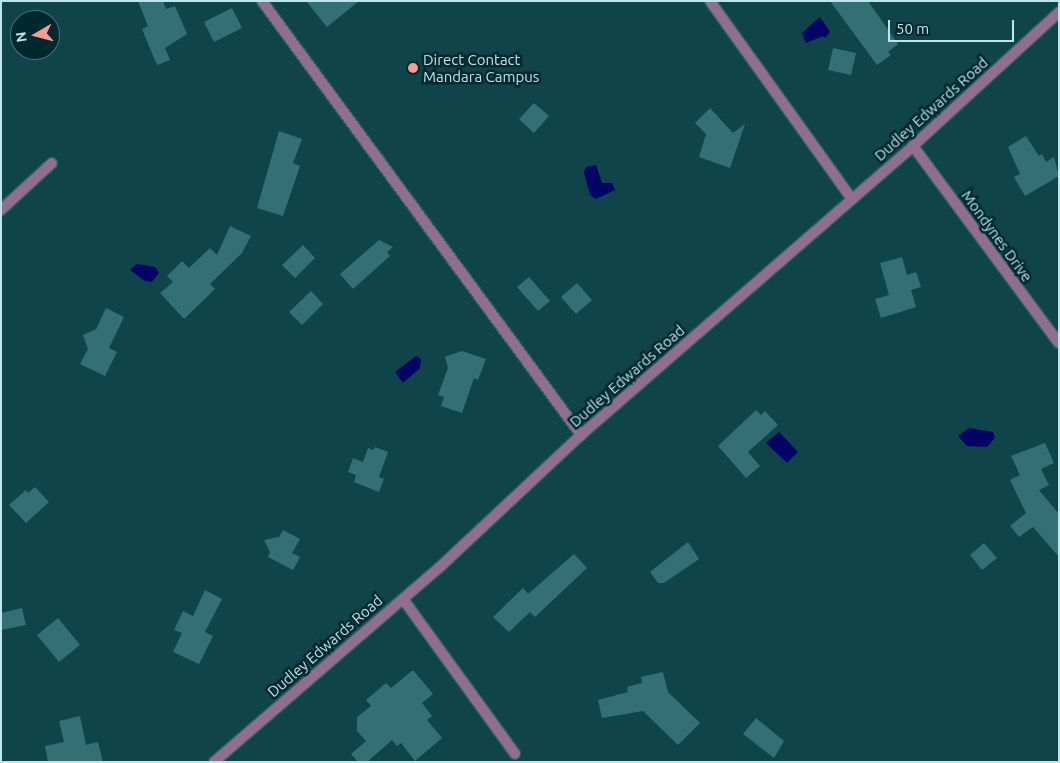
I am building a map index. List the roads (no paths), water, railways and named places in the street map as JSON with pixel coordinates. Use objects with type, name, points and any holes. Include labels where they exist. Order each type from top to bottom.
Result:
[{"type":"street","points":[[262,1],[581,435]]},
{"type":"street","points":[[710,1],[852,199]]},
{"type":"street","name":"Dudley Edwards Road","points":[[214,762],[403,599],[581,435],[913,146],[1059,12]]},
{"type":"street","name":"Mondynes Drive","points":[[913,146],[1059,343]]},
{"type":"street","points":[[1,210],[52,163]]},
{"type":"street","points":[[403,599],[515,754]]},
{"type":"place","name":"Direct Contact Mandara Campus","points":[[413,68]]}]
